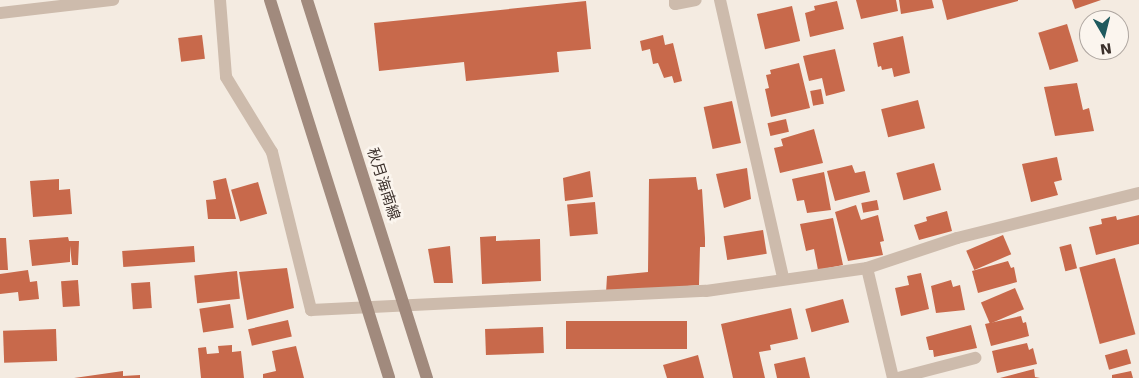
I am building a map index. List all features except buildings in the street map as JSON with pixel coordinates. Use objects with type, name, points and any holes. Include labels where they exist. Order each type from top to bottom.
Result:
[{"type":"main road","points":[[270,0],[389,378]]},
{"type":"main road","name":"秋月海南線","points":[[307,0],[427,378]]},
{"type":"street","points":[[0,13],[113,0]]},
{"type":"street","points":[[220,0],[226,77],[272,152],[311,310],[706,291],[783,278],[867,268],[957,238],[1139,193]]},
{"type":"street","points":[[675,0],[676,4],[696,0]]},
{"type":"street","points":[[720,0],[783,278]]},
{"type":"street","points":[[867,268],[893,378]]},
{"type":"street","points":[[898,378],[975,358]]}]
